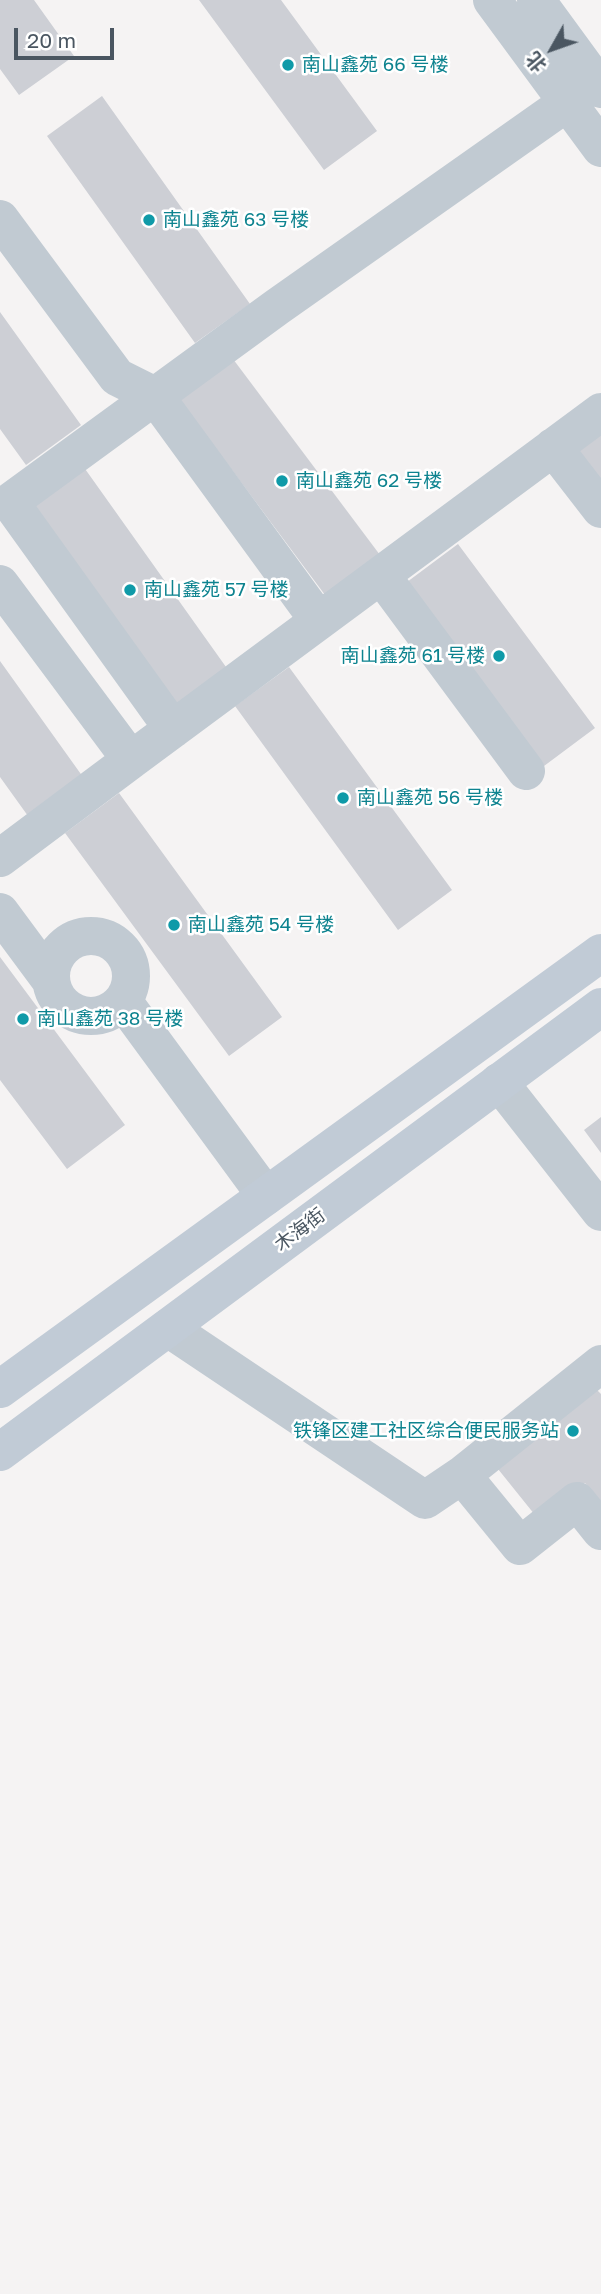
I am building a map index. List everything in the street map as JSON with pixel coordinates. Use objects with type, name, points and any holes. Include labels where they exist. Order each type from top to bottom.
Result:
[{"type":"main road","points":[[0,1389],[601,953]]},
{"type":"main road","name":"木海街","points":[[0,1452],[601,1007]]},
{"type":"street","points":[[492,0],[584,96]]},
{"type":"street","points":[[536,0],[584,96],[601,148]]},
{"type":"street","points":[[173,729],[3,501],[584,96]]},
{"type":"street","points":[[0,219],[117,377],[155,396],[319,621]]},
{"type":"street","points":[[0,858],[601,412]]},
{"type":"street","points":[[553,447],[601,509]]},
{"type":"street","points":[[381,575],[526,771]]},
{"type":"street","points":[[0,584],[131,760]]},
{"type":"street","points":[[0,912],[51,981],[55,993],[73,1012],[100,1015],[122,1001],[131,976],[129,962],[122,950],[100,937],[88,936],[65,946],[57,956],[51,981]]},
{"type":"street","points":[[122,1001],[266,1196]]},
{"type":"street","points":[[499,1082],[601,1212]]},
{"type":"street","points":[[168,1328],[425,1500],[462,1475],[601,1364]]},
{"type":"street","points":[[462,1475],[520,1546],[577,1501],[601,1531]]},
{"type":"building","points":[[0,0],[34,0],[74,56],[19,95],[0,69]]},
{"type":"building","name":"南山鑫苑 66 号楼","points":[[199,0],[281,0],[377,131],[324,170]]},
{"type":"building","name":"南山鑫苑 63 号楼","points":[[102,96],[250,304],[195,343],[47,136]]},
{"type":"building","points":[[0,312],[81,425],[26,465],[0,429]]},
{"type":"building","name":"南山鑫苑 62 号楼","points":[[233,359],[386,563],[331,603],[179,399]]},
{"type":"building","points":[[601,423],[601,484],[572,445]]},
{"type":"building","name":"南山鑫苑 57 号楼","points":[[83,466],[231,674],[176,713],[28,505]]},
{"type":"building","name":"南山鑫苑 61 号楼","points":[[458,544],[595,728],[540,769],[403,585]]},
{"type":"building","points":[[0,661],[83,777],[28,816],[0,777]]},
{"type":"building","name":"南山鑫苑 56 号楼","points":[[289,667],[452,890],[398,930],[235,706]]},
{"type":"building","name":"南山鑫苑 54 号楼","points":[[119,793],[282,1017],[229,1056],[65,833]]},
{"type":"building","name":"南山鑫苑 38 号楼","points":[[0,957],[125,1125],[67,1169],[0,1080]]},
{"type":"building","points":[[601,1117],[601,1153],[584,1130]]},
{"type":"building","name":"铁锋区建工社区综合便民服务站","points":[[597,1390],[601,1394],[601,1504],[585,1483],[539,1520],[498,1469]]},
{"type":"place","name":"南山鑫苑 66 号楼","points":[[288,65]]},
{"type":"place","name":"南山鑫苑 63 号楼","points":[[149,220]]},
{"type":"place","name":"南山鑫苑 62 号楼","points":[[282,481]]},
{"type":"place","name":"南山鑫苑 57 号楼","points":[[130,590]]},
{"type":"place","name":"南山鑫苑 61 号楼","points":[[499,656]]},
{"type":"place","name":"南山鑫苑 56 号楼","points":[[343,798]]},
{"type":"place","name":"南山鑫苑 54 号楼","points":[[174,925]]},
{"type":"place","name":"南山鑫苑 38 号楼","points":[[23,1019]]},
{"type":"place","name":"铁锋区建工社区综合便民服务站","points":[[573,1431]]}]
